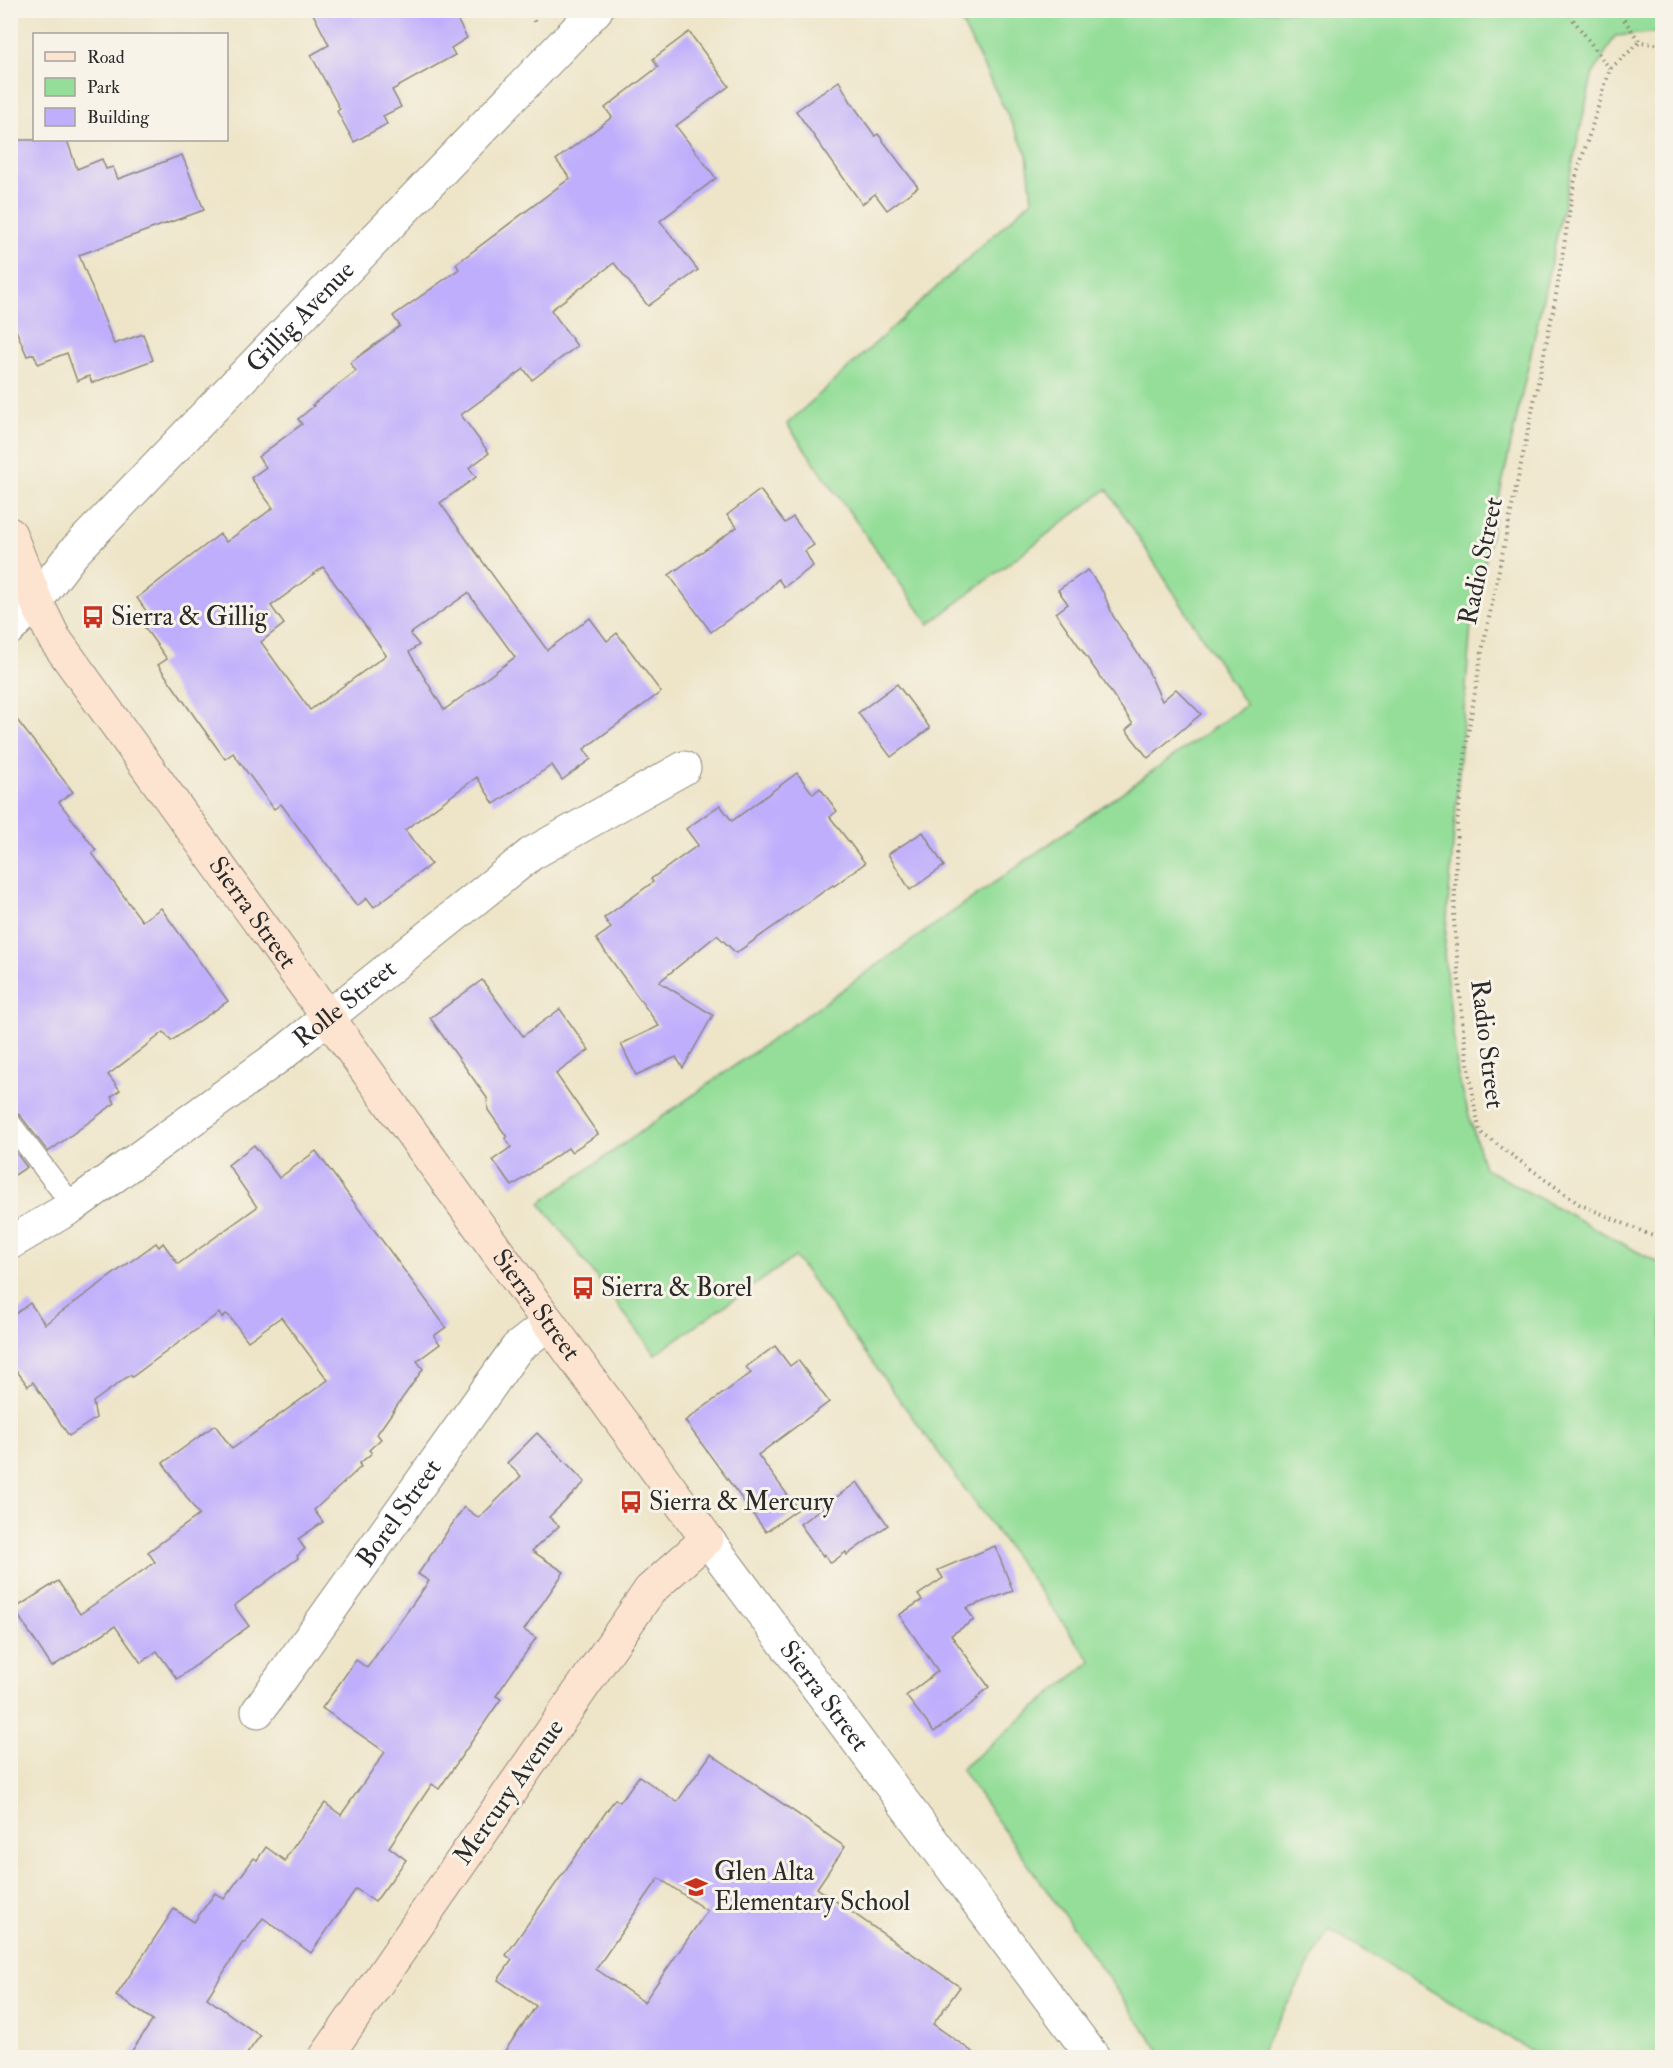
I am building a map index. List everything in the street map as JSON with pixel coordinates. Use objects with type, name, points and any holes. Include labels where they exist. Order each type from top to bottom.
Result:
[{"type":"street","name":"Gillig Avenue","points":[[10,627],[36,601],[73,553],[596,10]]},
{"type":"street","name":"Sierra Street","points":[[10,534],[36,601],[54,638],[707,1539],[1094,2058]]},
{"type":"street","name":"Rolle Street","points":[[10,1243],[73,1206],[286,1051],[531,854],[684,768]]},
{"type":"street","name":"Borel Street","points":[[258,1711],[517,1348],[549,1323]]},
{"type":"street","name":"Mercury Avenue","points":[[325,2058],[650,1590],[707,1539]]},
{"type":"lane","points":[[10,1123],[73,1206]]},
{"type":"path","points":[[1566,10],[1610,69],[1640,42]]},
{"type":"path","points":[[1617,10],[1640,42],[1662,45]]},
{"type":"path","name":"Radio Street","points":[[1610,69],[1574,183],[1554,301],[1481,656],[1467,740],[1457,824],[1455,932],[1463,1029],[1480,1132],[1580,1204],[1662,1240]]},
{"type":"green space","points":[[956,11],[1662,11],[1662,32],[1615,36],[1592,76],[1471,625],[1444,954],[1458,1076],[1484,1168],[1662,1265],[1662,2057],[1541,2057],[1329,1929],[1258,2057],[1164,2057],[961,1769],[1091,1661],[795,1257],[655,1354],[540,1203],[1246,705],[1107,489],[929,624],[787,424],[1032,200],[1027,154]]},
{"type":"building","points":[[311,10],[452,10],[467,38],[451,48],[455,55],[392,90],[401,107],[383,116],[387,124],[354,142],[337,111],[340,109],[311,55],[329,45]]},
{"type":"building","points":[[689,32],[729,86],[676,126],[716,178],[660,221],[698,270],[648,306],[614,263],[551,310],[577,346],[532,380],[524,369],[461,415],[489,453],[469,468],[476,477],[440,503],[547,650],[590,618],[607,641],[617,633],[661,692],[584,749],[591,759],[562,780],[552,765],[494,804],[477,777],[405,830],[431,864],[374,907],[367,898],[357,906],[281,804],[274,809],[233,753],[225,759],[197,720],[158,665],[167,659],[140,621],[149,615],[137,598],[220,534],[226,542],[273,508],[251,478],[266,467],[258,457],[302,424],[298,419],[314,406],[312,405],[356,371],[350,363],[400,326],[393,316],[459,269],[456,264],[570,178],[556,160],[612,117],[605,108],[658,67],[653,59]],"holes":[[[323,567],[386,655],[310,710],[261,642],[284,624],[271,606]],[[468,593],[515,657],[444,710],[409,652],[419,645],[410,634]]]},
{"type":"building","points":[[839,81],[875,136],[878,134],[918,187],[887,210],[875,194],[862,204],[796,111]]},
{"type":"building","points":[[10,140],[67,141],[77,169],[102,159],[106,169],[113,167],[118,179],[182,155],[204,210],[79,255],[114,344],[143,334],[153,360],[92,383],[89,376],[77,381],[67,353],[38,364],[34,354],[27,356],[10,316]]},
{"type":"building","points":[[760,490],[785,523],[793,517],[814,545],[805,551],[813,566],[784,587],[778,579],[767,591],[711,632],[669,575],[737,527],[727,515]]},
{"type":"building","points":[[1088,570],[1103,592],[1113,616],[1146,666],[1162,701],[1176,689],[1201,714],[1148,758],[1126,730],[1133,724],[1056,613],[1068,604],[1058,590]]},
{"type":"building","points":[[897,684],[930,728],[891,757],[858,713]]},
{"type":"building","points":[[10,711],[73,792],[59,802],[96,850],[92,853],[142,921],[161,908],[228,1001],[171,1041],[164,1032],[108,1075],[120,1090],[111,1097],[115,1103],[48,1152],[20,1115],[10,1111]]},
{"type":"building","points":[[797,773],[813,794],[820,788],[837,811],[830,817],[865,863],[736,953],[717,935],[659,982],[713,1015],[683,1068],[676,1057],[636,1075],[621,1044],[659,1026],[596,939],[611,928],[604,918],[653,882],[651,879],[698,845],[686,829],[720,805],[732,821]]},
{"type":"building","points":[[923,832],[944,866],[910,890],[888,854]]},
{"type":"building","points":[[482,980],[523,1036],[560,1009],[589,1050],[556,1074],[598,1134],[571,1152],[568,1148],[512,1186],[493,1160],[511,1147],[505,1138],[507,1137],[488,1110],[487,1098],[430,1018]]},
{"type":"building","points":[[10,1145],[27,1167],[10,1178]]},
{"type":"building","points":[[254,1145],[279,1178],[316,1151],[446,1327],[434,1336],[440,1344],[417,1361],[423,1369],[377,1434],[381,1439],[369,1450],[372,1453],[359,1464],[361,1467],[314,1510],[323,1522],[298,1539],[305,1549],[297,1556],[298,1558],[234,1606],[249,1626],[177,1679],[157,1651],[141,1663],[115,1626],[52,1667],[14,1609],[58,1581],[80,1614],[155,1562],[148,1552],[199,1515],[163,1463],[215,1425],[232,1449],[328,1380],[281,1317],[248,1341],[229,1316],[226,1314],[222,1318],[219,1313],[132,1377],[130,1375],[93,1402],[96,1418],[69,1436],[33,1382],[28,1386],[10,1362],[10,1318],[30,1303],[45,1324],[156,1243],[159,1247],[163,1243],[178,1264],[257,1207],[228,1165]]},
{"type":"building","points":[[775,1346],[790,1366],[798,1360],[829,1402],[758,1455],[798,1509],[766,1532],[685,1421],[751,1373],[746,1367]]},
{"type":"building","points":[[537,1433],[585,1482],[549,1517],[559,1526],[532,1551],[564,1572],[524,1630],[536,1638],[496,1696],[501,1699],[439,1789],[432,1784],[389,1847],[406,1860],[375,1902],[356,1889],[311,1953],[263,1918],[245,1943],[243,1942],[207,1998],[260,2036],[244,2058],[127,2058],[153,2020],[116,1996],[174,1909],[194,1922],[215,1893],[224,1899],[254,1858],[257,1860],[266,1847],[285,1861],[325,1803],[341,1815],[385,1752],[322,1708],[356,1660],[367,1668],[429,1581],[418,1574],[464,1507],[479,1518],[521,1476],[507,1463]]},
{"type":"building","points":[[857,1482],[888,1525],[847,1555],[846,1552],[831,1563],[824,1554],[823,1556],[800,1524]]},
{"type":"building","points":[[995,1546],[1013,1591],[966,1608],[974,1620],[951,1635],[989,1687],[976,1698],[978,1699],[934,1732],[906,1696],[938,1671],[899,1615],[922,1600],[918,1595],[943,1578],[938,1570]]},
{"type":"building","points":[[711,1754],[845,1847],[817,1888],[960,1987],[933,2024],[981,2058],[500,2058],[536,2006],[498,1980],[512,1960],[506,1955],[615,1799],[620,1802],[639,1776],[677,1802]],"holes":[[[659,1878],[707,1911],[644,2002],[596,1969]]]},
{"type":"place","name":"Sierra & Gillig","points":[[93,617]]},
{"type":"place","name":"Sierra & Borel","points":[[583,1288]]},
{"type":"place","name":"Sierra & Mercury","points":[[631,1502]]},
{"type":"place","name":"Glen Alta Elementary School","points":[[696,1887]]}]
